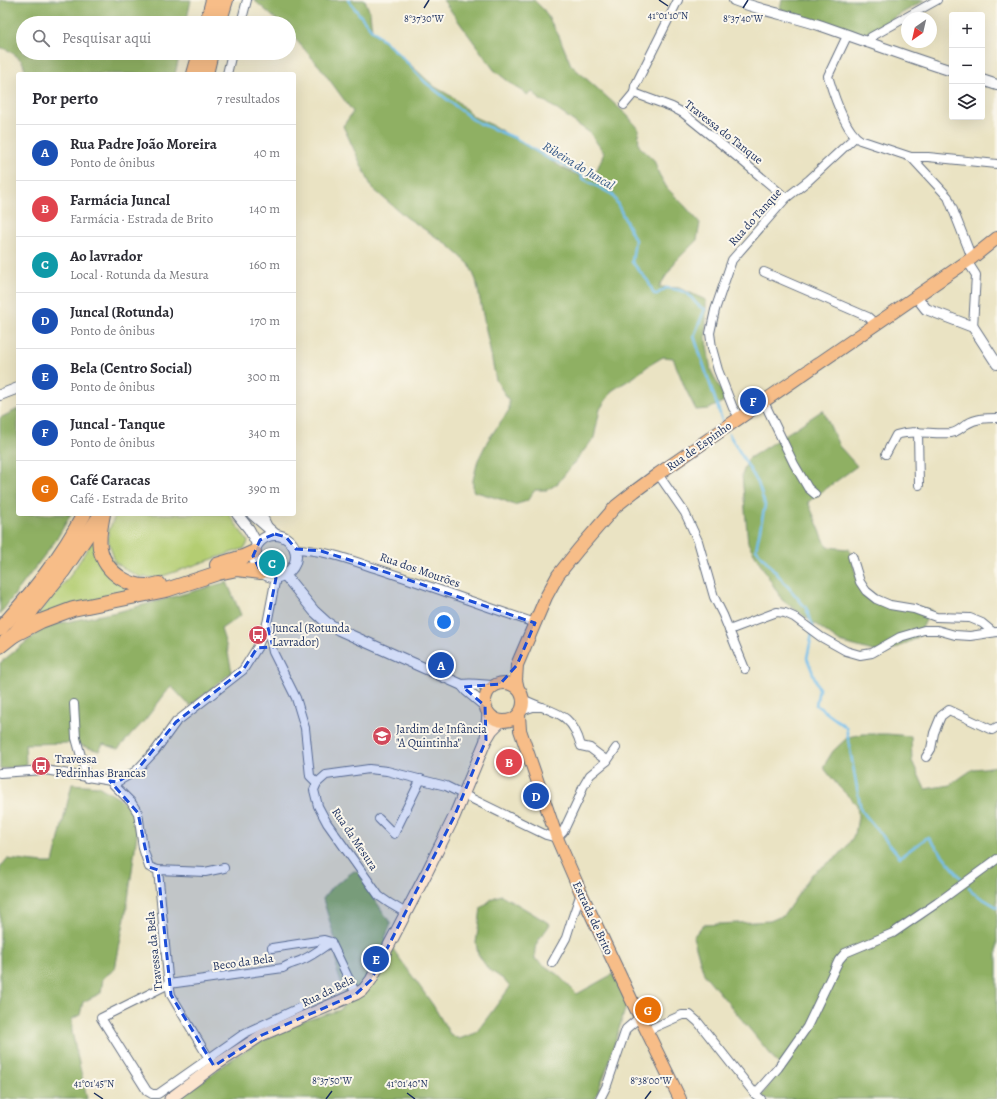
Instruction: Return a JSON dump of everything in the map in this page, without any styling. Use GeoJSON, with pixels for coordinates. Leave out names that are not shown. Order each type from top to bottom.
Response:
{"type":"FeatureCollection","features":[{"type":"Feature","properties":{"kind":"highway"},"geometry":{"type":"LineString","coordinates":[[209,16],[214,0]]}},
{"type":"Feature","properties":{"kind":"highway"},"geometry":{"type":"LineString","coordinates":[[221,16],[226,0]]}},
{"type":"Feature","properties":{"kind":"highway"},"geometry":{"type":"LineString","coordinates":[[195,72],[198,60]]}},
{"type":"Feature","properties":{"kind":"highway"},"geometry":{"type":"LineString","coordinates":[[206,72],[209,60]]}},
{"type":"Feature","properties":{"kind":"highway"},"geometry":{"type":"LineString","coordinates":[[0,629],[26,600],[53,566],[75,532],[83,516]]}},
{"type":"Feature","properties":{"kind":"highway"},"geometry":{"type":"LineString","coordinates":[[14,635],[63,571],[101,516]]}},
{"type":"Feature","properties":{"kind":"highway"},"geometry":{"type":"LineString","coordinates":[[102,516],[99,539],[102,555],[106,564],[120,578],[138,585],[156,585],[243,557],[255,548]]}},
{"type":"Feature","properties":{"kind":"highway"},"geometry":{"type":"LineString","coordinates":[[0,646],[14,635],[41,621],[73,609],[166,590],[218,573],[237,570],[262,572]]}},
{"type":"Feature","properties":{"kind":"main road","name":"Rua de Espinho"},"geometry":{"type":"LineString","coordinates":[[520,703],[516,680],[517,665],[546,597],[558,575],[616,506],[658,474],[970,259],[997,238]]}},
{"type":"Feature","properties":{"kind":"main road","name":"Rua de Espinho"},"geometry":{"type":"LineString","coordinates":[[497,685],[517,665]]}},
{"type":"Feature","properties":{"kind":"main road"},"geometry":{"type":"LineString","coordinates":[[504,721],[514,719],[520,703],[513,685],[507,683],[497,685],[487,694],[486,709],[491,716],[504,721],[515,725],[520,730]]}},
{"type":"Feature","properties":{"kind":"main road","name":"Estrada de Brito"},"geometry":{"type":"LineString","coordinates":[[520,703],[520,730],[557,838],[646,1031],[680,1099]]}},
{"type":"Feature","properties":{"kind":"main road","name":"Rua da Bela"},"geometry":{"type":"LineString","coordinates":[[486,709],[486,740]]}},
{"type":"Feature","properties":{"kind":"main road","name":"Rua da Bela"},"geometry":{"type":"LineString","coordinates":[[170,1099],[211,1062],[262,1035],[356,994],[364,989],[371,980],[454,817],[486,740],[492,730],[504,721]]}},
{"type":"Feature","properties":{"kind":"street"},"geometry":{"type":"LineString","coordinates":[[243,16],[247,0]]}},
{"type":"Feature","properties":{"kind":"street"},"geometry":{"type":"LineString","coordinates":[[624,105],[634,93],[635,86],[678,0]]}},
{"type":"Feature","properties":{"kind":"street"},"geometry":{"type":"LineString","coordinates":[[734,0],[753,8],[782,14],[822,26],[867,43],[949,70]]}},
{"type":"Feature","properties":{"kind":"street"},"geometry":{"type":"LineString","coordinates":[[867,43],[871,37],[937,0]]}},
{"type":"Feature","properties":{"kind":"street"},"geometry":{"type":"LineString","coordinates":[[847,36],[828,76],[837,103],[854,137],[911,158],[928,157],[997,164]]}},
{"type":"Feature","properties":{"kind":"street"},"geometry":{"type":"LineString","coordinates":[[227,72],[230,60]]}},
{"type":"Feature","properties":{"kind":"street"},"geometry":{"type":"LineString","coordinates":[[985,81],[997,85]]}},
{"type":"Feature","properties":{"kind":"street","name":"Travessa do Tanque"},"geometry":{"type":"LineString","coordinates":[[634,93],[672,107],[683,113],[786,198]]}},
{"type":"Feature","properties":{"kind":"street","name":"Rua do Tanque"},"geometry":{"type":"LineString","coordinates":[[740,418],[733,408],[720,377],[712,348],[710,333],[715,310],[732,260],[786,198],[808,180],[854,137]]}},
{"type":"Feature","properties":{"kind":"street"},"geometry":{"type":"LineString","coordinates":[[911,158],[948,197],[976,275],[973,327]]}},
{"type":"Feature","properties":{"kind":"street"},"geometry":{"type":"LineString","coordinates":[[764,272],[868,317],[876,324]]}},
{"type":"Feature","properties":{"kind":"street"},"geometry":{"type":"LineString","coordinates":[[916,296],[926,309],[973,327],[997,364]]}},
{"type":"Feature","properties":{"kind":"street"},"geometry":{"type":"LineString","coordinates":[[0,396],[16,389]]}},
{"type":"Feature","properties":{"kind":"street"},"geometry":{"type":"LineString","coordinates":[[0,403],[16,396]]}},
{"type":"Feature","properties":{"kind":"street"},"geometry":{"type":"LineString","coordinates":[[764,402],[794,464],[808,488],[815,494]]}},
{"type":"Feature","properties":{"kind":"street"},"geometry":{"type":"LineString","coordinates":[[886,454],[896,435],[905,432],[952,433],[960,430],[968,423],[982,418],[997,418]]}},
{"type":"Feature","properties":{"kind":"street"},"geometry":{"type":"LineString","coordinates":[[918,432],[919,485]]}},
{"type":"Feature","properties":{"kind":"street"},"geometry":{"type":"LineString","coordinates":[[658,474],[685,513],[698,541],[714,597],[745,669]]}},
{"type":"Feature","properties":{"kind":"street"},"geometry":{"type":"LineString","coordinates":[[239,516],[249,529],[255,548],[256,565],[262,572],[266,575],[280,576],[291,570],[295,564],[296,557],[296,549],[292,542],[286,537],[272,532],[254,516]]}},
{"type":"Feature","properties":{"kind":"street"},"geometry":{"type":"LineString","coordinates":[[263,516],[272,532]]}},
{"type":"Feature","properties":{"kind":"street"},"geometry":{"type":"LineString","coordinates":[[255,548],[264,537],[272,532]]}},
{"type":"Feature","properties":{"kind":"street","name":"Rua dos Mourões"},"geometry":{"type":"LineString","coordinates":[[296,549],[321,551],[426,585],[535,623]]}},
{"type":"Feature","properties":{"kind":"street"},"geometry":{"type":"LineString","coordinates":[[852,556],[860,582],[866,591],[876,599],[890,605],[914,609],[936,617],[970,618],[982,623],[995,632]]}},
{"type":"Feature","properties":{"kind":"street"},"geometry":{"type":"LineString","coordinates":[[0,773],[45,770],[118,782],[136,771],[155,751],[176,722],[243,670],[257,648],[267,624],[280,576]]}},
{"type":"Feature","properties":{"kind":"street"},"geometry":{"type":"LineString","coordinates":[[280,576],[326,622],[339,630],[462,685],[486,709]]}},
{"type":"Feature","properties":{"kind":"street"},"geometry":{"type":"LineString","coordinates":[[729,630],[777,612],[785,613],[794,617],[820,637],[846,652],[860,655],[872,653],[900,638],[924,630],[938,630],[955,635],[970,636],[995,632]]}},
{"type":"Feature","properties":{"kind":"street","name":"Rua da Mesura"},"geometry":{"type":"LineString","coordinates":[[267,624],[274,652],[296,698],[305,728],[310,776],[317,783],[314,790],[318,806],[328,823],[379,896],[406,913]]}},
{"type":"Feature","properties":{"kind":"street"},"geometry":{"type":"LineString","coordinates":[[257,648],[265,648],[274,652]]}},
{"type":"Feature","properties":{"kind":"street"},"geometry":{"type":"LineString","coordinates":[[462,685],[470,683],[483,686],[497,685]]}},
{"type":"Feature","properties":{"kind":"street"},"geometry":{"type":"LineString","coordinates":[[520,703],[533,707],[541,707],[563,715],[572,724],[581,746],[590,748],[607,761]]}},
{"type":"Feature","properties":{"kind":"street"},"geometry":{"type":"LineString","coordinates":[[74,704],[76,738],[87,778]]}},
{"type":"Feature","properties":{"kind":"street"},"geometry":{"type":"LineString","coordinates":[[926,757],[931,749],[934,733],[941,716],[949,710],[992,730],[997,727]]}},
{"type":"Feature","properties":{"kind":"street"},"geometry":{"type":"LineString","coordinates":[[317,783],[326,775],[369,769],[387,771],[446,786],[546,835],[557,838],[563,832],[583,786],[590,775],[607,761],[616,748]]}},
{"type":"Feature","properties":{"kind":"street"},"geometry":{"type":"LineString","coordinates":[[379,819],[394,834],[421,779]]}},
{"type":"Feature","properties":{"kind":"street"},"geometry":{"type":"LineString","coordinates":[[110,781],[131,802],[138,813],[143,848],[148,867],[158,870],[206,872],[224,868]]}},
{"type":"Feature","properties":{"kind":"street"},"geometry":{"type":"LineString","coordinates":[[646,1031],[682,1015],[690,1015],[698,1022],[758,1097],[807,1027],[838,960],[845,953],[893,933],[997,859]]}},
{"type":"Feature","properties":{"kind":"street","name":"Travessa da Bela"},"geometry":{"type":"LineString","coordinates":[[158,870],[171,995],[211,1062]]}},
{"type":"Feature","properties":{"kind":"street"},"geometry":{"type":"LineString","coordinates":[[552,963],[566,938],[582,893]]}},
{"type":"Feature","properties":{"kind":"street"},"geometry":{"type":"LineString","coordinates":[[272,948],[324,940],[331,942],[356,994]]}},
{"type":"Feature","properties":{"kind":"street","name":"Beco da Bela"},"geometry":{"type":"LineString","coordinates":[[152,1094],[147,1091],[101,1018],[169,984],[283,968],[288,964],[307,958],[331,942]]}},
{"type":"Feature","properties":{"kind":"street","name":"Rua da Bela"},"geometry":{"type":"LineString","coordinates":[[152,1094],[158,1094],[211,1062],[245,1033],[299,1008]]}},
{"type":"Feature","properties":{"kind":"street"},"geometry":{"type":"LineString","coordinates":[[600,1099],[607,1085],[626,1029],[640,1017]]}},
{"type":"Feature","properties":{"kind":"highlighted area"},"geometry":{"type":"Polygon","coordinates":[[[275,534],[286,537],[296,549],[321,551],[535,623],[517,665],[500,684],[463,687],[485,706],[486,740],[454,817],[371,980],[356,994],[262,1035],[214,1066],[171,995],[158,870],[149,867],[138,813],[110,781],[117,782],[136,771],[176,722],[243,670],[257,648],[273,647],[267,624],[276,578],[261,572],[253,556],[260,540],[275,534]]]}},
{"type":"Feature","properties":{"kind":"green space"},"geometry":{"type":"Polygon","coordinates":[[[0,0],[191,0],[188,16],[16,16],[16,56],[12,52],[0,47],[0,0]]]}},
{"type":"Feature","properties":{"kind":"green space"},"geometry":{"type":"Polygon","coordinates":[[[254,0],[365,0],[370,13],[372,30],[435,87],[453,97],[474,117],[492,125],[563,168],[584,178],[596,172],[604,153],[590,133],[546,102],[540,100],[533,92],[528,95],[494,70],[443,0],[534,0],[544,10],[559,36],[571,65],[627,115],[638,128],[639,146],[654,160],[659,174],[667,188],[700,223],[697,240],[675,262],[659,287],[679,288],[706,300],[706,339],[711,371],[726,400],[709,409],[696,410],[673,358],[663,357],[613,390],[600,409],[594,438],[557,484],[547,490],[535,490],[527,501],[514,505],[473,491],[473,480],[478,460],[488,440],[509,410],[509,401],[496,380],[476,280],[469,264],[448,245],[406,217],[372,188],[343,126],[353,112],[320,67],[296,40],[296,16],[272,16],[254,0]]]}},
{"type":"Feature","properties":{"kind":"green space"},"geometry":{"type":"Polygon","coordinates":[[[782,0],[925,0],[904,12],[901,12],[901,14],[864,35],[855,34],[780,9],[782,0]]]}},
{"type":"Feature","properties":{"kind":"green space"},"geometry":{"type":"Polygon","coordinates":[[[21,60],[178,60],[175,72],[26,72],[21,60]]]}},
{"type":"Feature","properties":{"kind":"green space"},"geometry":{"type":"Polygon","coordinates":[[[16,410],[16,516],[70,516],[56,540],[0,614],[0,418],[16,410]]]}},
{"type":"Feature","properties":{"kind":"green space"},"geometry":{"type":"Polygon","coordinates":[[[823,410],[839,446],[857,466],[808,502],[827,547],[849,549],[858,582],[868,594],[897,604],[931,610],[917,638],[884,654],[840,642],[782,600],[748,543],[742,475],[748,459],[823,410]]]}},
{"type":"Feature","properties":{"kind":"green space"},"geometry":{"type":"Polygon","coordinates":[[[115,516],[230,516],[248,542],[245,548],[157,578],[140,577],[115,562],[108,539],[109,530],[115,516]]]}},
{"type":"Feature","properties":{"kind":"green space"},"geometry":{"type":"Polygon","coordinates":[[[95,537],[134,590],[43,617],[39,613],[70,576],[95,537]]]}},
{"type":"Feature","properties":{"kind":"green space"},"geometry":{"type":"Polygon","coordinates":[[[227,582],[241,615],[221,629],[232,672],[190,706],[171,686],[145,720],[118,749],[103,744],[99,751],[73,743],[25,744],[26,765],[0,769],[0,663],[46,626],[121,611],[227,582]]]}},
{"type":"Feature","properties":{"kind":"green space"},"geometry":{"type":"Polygon","coordinates":[[[863,734],[911,736],[912,761],[925,789],[950,785],[973,769],[997,766],[997,1099],[766,1099],[762,1096],[781,1067],[704,974],[693,937],[703,925],[770,921],[784,915],[812,874],[838,856],[855,834],[858,817],[857,805],[839,787],[823,767],[833,751],[848,737],[863,734]]]}},
{"type":"Feature","properties":{"kind":"green space"},"geometry":{"type":"Polygon","coordinates":[[[72,784],[98,786],[120,799],[137,816],[138,834],[127,907],[115,969],[103,978],[101,993],[83,1002],[80,1015],[72,1019],[72,1032],[87,1099],[0,1099],[0,868],[7,859],[53,863],[72,784]]]}},
{"type":"Feature","properties":{"kind":"green space"},"geometry":{"type":"Polygon","coordinates":[[[354,871],[359,872],[367,888],[391,924],[385,938],[433,1005],[450,1034],[459,1039],[476,1033],[510,987],[503,979],[488,969],[478,954],[476,943],[481,908],[493,898],[501,895],[550,924],[536,944],[535,959],[558,975],[577,994],[613,974],[627,1003],[607,1068],[595,1099],[178,1099],[236,1056],[291,1025],[340,1010],[347,1000],[337,971],[336,942],[323,899],[332,887],[354,871]]]}},
{"type":"Feature","properties":{"kind":"waterway","name":"Ribeira do Juncal"},"geometry":{"type":"LineString","coordinates":[[348,0],[371,29],[399,54],[425,82],[472,119],[515,138],[549,159],[556,161],[582,175],[582,178],[613,195],[635,240],[632,262],[648,281],[654,294],[657,294],[666,288],[681,291],[688,294],[697,305],[705,309],[694,336],[723,423]]}},
{"type":"Feature","properties":{"kind":"waterway","name":"Ribeira do Juncal"},"geometry":{"type":"LineString","coordinates":[[729,434],[758,483],[765,505],[756,549],[806,608],[813,626]]}},
{"type":"Feature","properties":{"kind":"waterway","name":"Ribeira do Juncal"},"geometry":{"type":"LineString","coordinates":[[812,634],[807,658],[819,689],[816,705],[846,727],[861,810],[900,857],[928,837],[961,878]]}},
{"type":"Feature","properties":{"kind":"waterway","name":"Ribeira do Juncal"},"geometry":{"type":"LineString","coordinates":[[969,887],[973,893],[997,907]]}},
{"type":"Feature","properties":{"kind":"place","name":"Juncal - Tanque"},"geometry":{"type":"Point","coordinates":[753,401]}},
{"type":"Feature","properties":{"kind":"place","name":"Ao lavrador"},"geometry":{"type":"Point","coordinates":[272,563]}},
{"type":"Feature","properties":{"kind":"place","name":"Juncal (Rotunda Lavrador)"},"geometry":{"type":"Point","coordinates":[258,635]}},
{"type":"Feature","properties":{"kind":"place","name":"Rua Padre João Moreira"},"geometry":{"type":"Point","coordinates":[441,665]}},
{"type":"Feature","properties":{"kind":"place","name":"Jardim de Infância \"A Quintinha\""},"geometry":{"type":"Point","coordinates":[382,736]}},
{"type":"Feature","properties":{"kind":"place","name":"Farmácia Juncal"},"geometry":{"type":"Point","coordinates":[509,762]}},
{"type":"Feature","properties":{"kind":"place","name":"Travessa Pedrinhas Brancas"},"geometry":{"type":"Point","coordinates":[41,766]}},
{"type":"Feature","properties":{"kind":"place","name":"Juncal (Rotunda)"},"geometry":{"type":"Point","coordinates":[536,796]}},
{"type":"Feature","properties":{"kind":"place","name":"Bela (Centro Social)"},"geometry":{"type":"Point","coordinates":[376,959]}},
{"type":"Feature","properties":{"kind":"place","name":"Café Caracas"},"geometry":{"type":"Point","coordinates":[648,1010]}}]}
